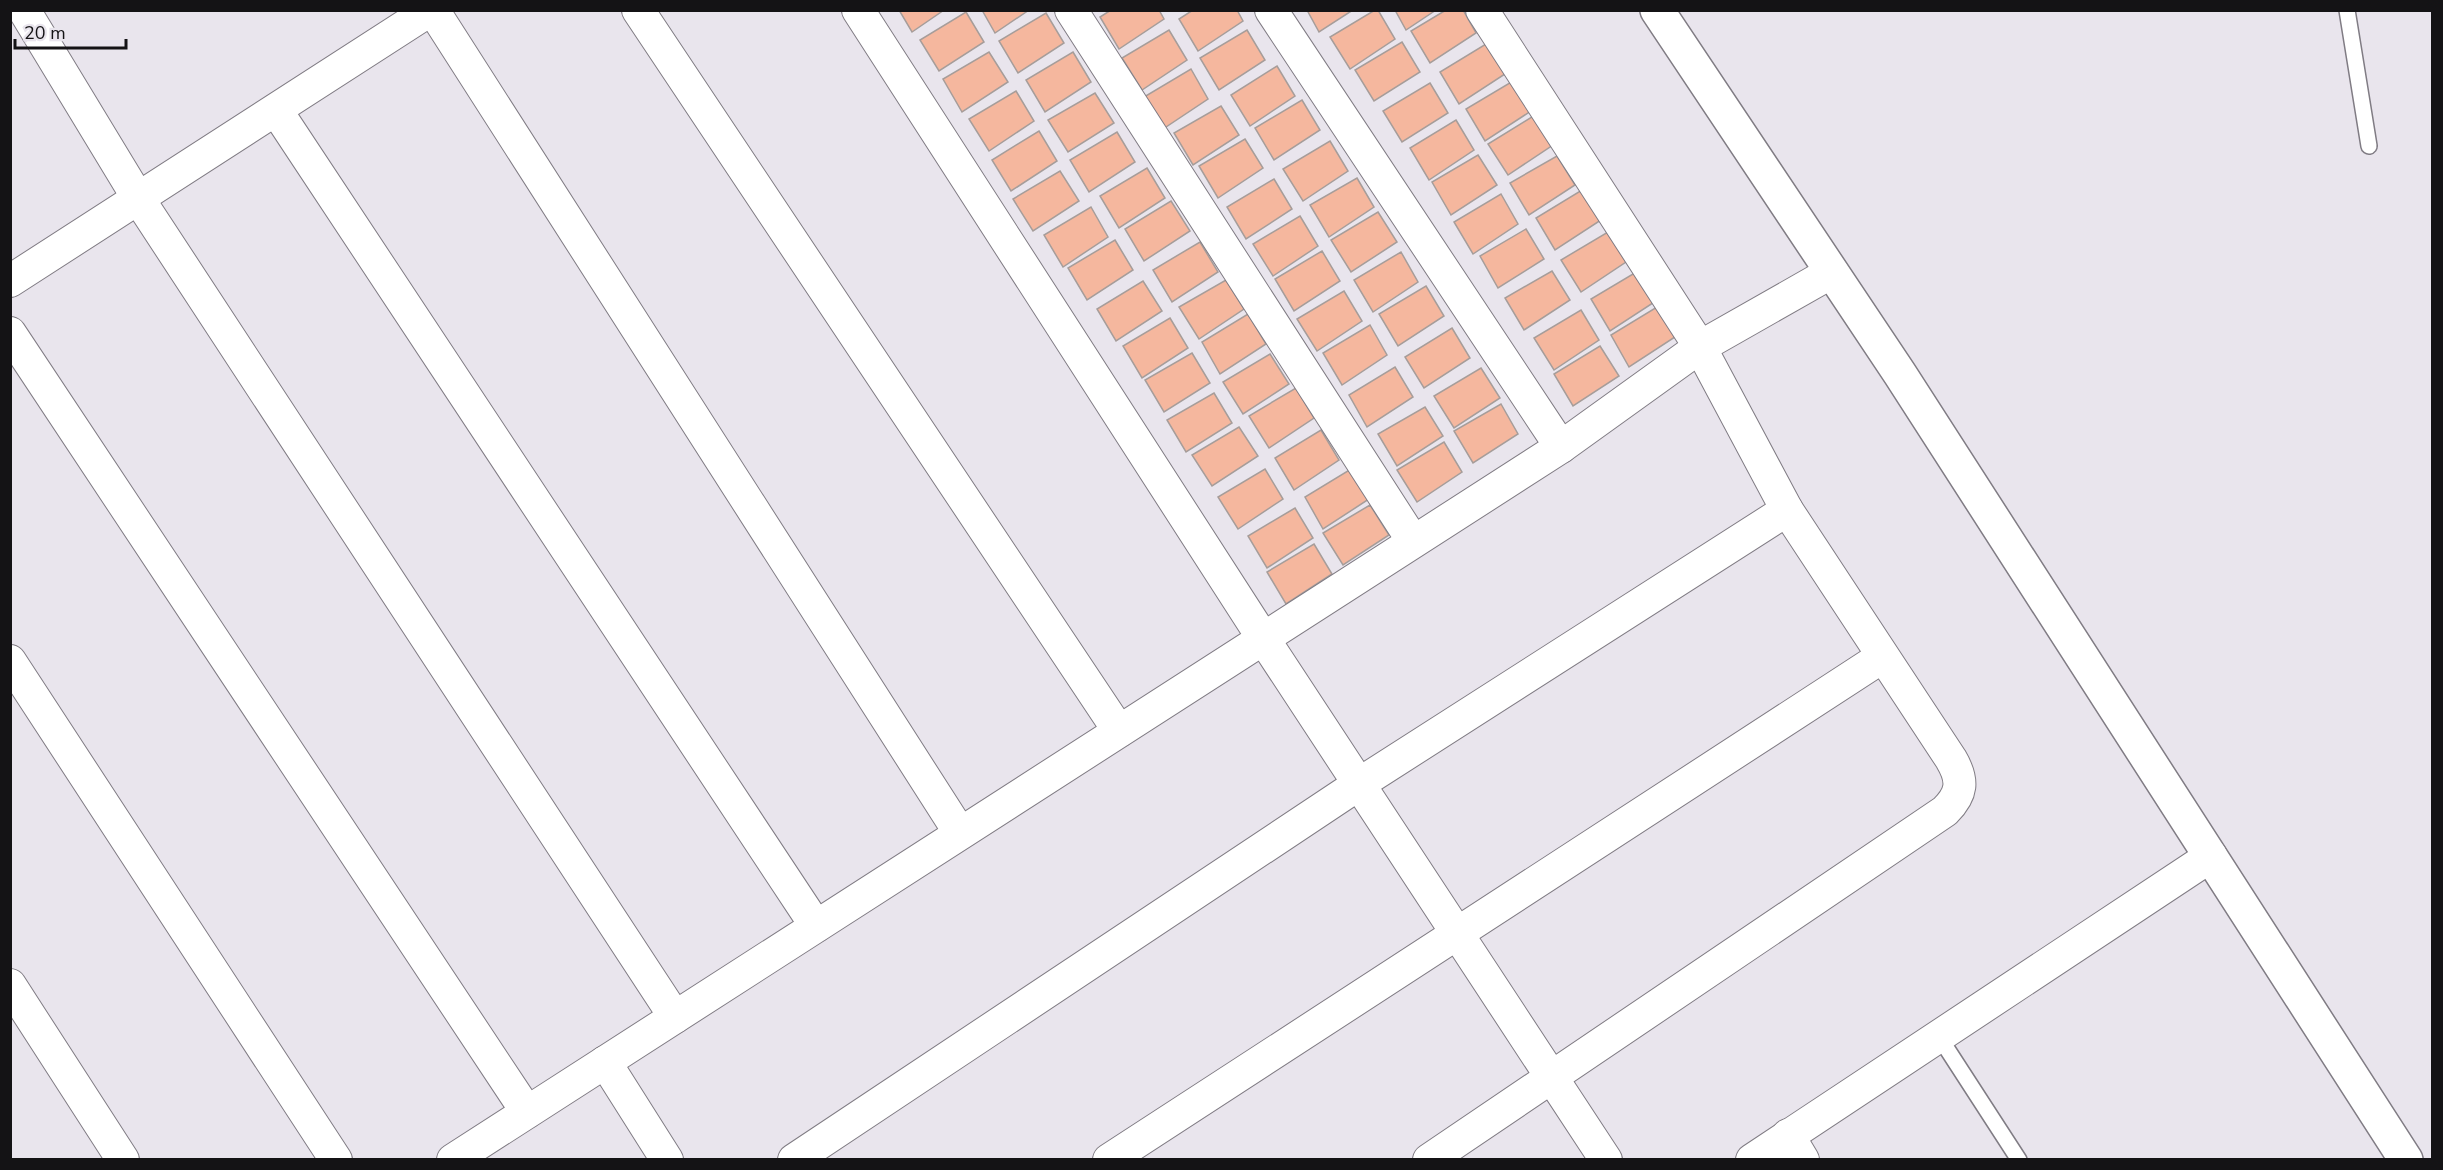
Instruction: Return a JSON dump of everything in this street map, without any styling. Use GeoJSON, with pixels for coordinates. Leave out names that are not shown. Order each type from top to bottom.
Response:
{"type":"FeatureCollection","features":[{"type":"Feature","properties":{"kind":"street"},"geometry":{"type":"LineString","coordinates":[[24,10],[138,198],[675,1017]]}},
{"type":"Feature","properties":{"kind":"street"},"geometry":{"type":"LineString","coordinates":[[10,281],[432,10],[960,833]]}},
{"type":"Feature","properties":{"kind":"street"},"geometry":{"type":"LineString","coordinates":[[638,10],[1119,731]]}},
{"type":"Feature","properties":{"kind":"street"},"geometry":{"type":"LineString","coordinates":[[858,10],[1263,638],[1606,1160]]}},
{"type":"Feature","properties":{"kind":"street"},"geometry":{"type":"LineString","coordinates":[[1071,10],[1413,542]]}},
{"type":"Feature","properties":{"kind":"street"},"geometry":{"type":"LineString","coordinates":[[1271,10],[1561,447]]}},
{"type":"Feature","properties":{"kind":"street"},"geometry":{"type":"LineString","coordinates":[[1429,1160],[1935,818],[1956,799],[1960,786],[1959,773],[1787,510],[1700,347],[1482,10]]}},
{"type":"Feature","properties":{"kind":"street"},"geometry":{"type":"LineString","coordinates":[[1657,10],[1832,272],[2406,1160]]}},
{"type":"Feature","properties":{"kind":"street"},"geometry":{"type":"LineString","coordinates":[[276,110],[816,926]]}},
{"type":"Feature","properties":{"kind":"street"},"geometry":{"type":"LineString","coordinates":[[453,1160],[1561,447],[1700,347],[1832,272]]}},
{"type":"Feature","properties":{"kind":"street"},"geometry":{"type":"LineString","coordinates":[[10,333],[527,1112]]}},
{"type":"Feature","properties":{"kind":"street"},"geometry":{"type":"LineString","coordinates":[[794,1160],[1359,784],[1787,510]]}},
{"type":"Feature","properties":{"kind":"street"},"geometry":{"type":"LineString","coordinates":[[1108,1160],[1456,931],[1882,657]]}},
{"type":"Feature","properties":{"kind":"street"},"geometry":{"type":"LineString","coordinates":[[10,661],[336,1160]]}},
{"type":"Feature","properties":{"kind":"street"},"geometry":{"type":"LineString","coordinates":[[1752,1160],[1795,1147],[1938,1035],[2211,856]]}},
{"type":"Feature","properties":{"kind":"street"},"geometry":{"type":"LineString","coordinates":[[10,985],[123,1160]]}},
{"type":"Feature","properties":{"kind":"street"},"geometry":{"type":"LineString","coordinates":[[605,1062],[667,1160]]}},
{"type":"Feature","properties":{"kind":"lane"},"geometry":{"type":"LineString","coordinates":[[2347,10],[2369,146]]}},
{"type":"Feature","properties":{"kind":"lane"},"geometry":{"type":"LineString","coordinates":[[1938,1035],[2019,1160]]}},
{"type":"Feature","properties":{"kind":"building"},"geometry":{"type":"Polygon","coordinates":[[[899,10],[944,10],[912,32],[899,10]]]}},
{"type":"Feature","properties":{"kind":"building"},"geometry":{"type":"Polygon","coordinates":[[[982,10],[1029,10],[995,33],[982,10]]]}},
{"type":"Feature","properties":{"kind":"building"},"geometry":{"type":"Polygon","coordinates":[[[1111,10],[1159,10],[1164,19],[1119,49],[1100,17],[1111,10]]]}},
{"type":"Feature","properties":{"kind":"building"},"geometry":{"type":"Polygon","coordinates":[[[1193,10],[1237,10],[1243,21],[1198,51],[1179,19],[1193,10]]]}},
{"type":"Feature","properties":{"kind":"building"},"geometry":{"type":"Polygon","coordinates":[[[1307,10],[1353,10],[1319,32],[1307,10]]]}},
{"type":"Feature","properties":{"kind":"building"},"geometry":{"type":"Polygon","coordinates":[[[1378,10],[1395,39],[1350,69],[1330,37],[1378,10]]]}},
{"type":"Feature","properties":{"kind":"building"},"geometry":{"type":"Polygon","coordinates":[[[1395,10],[1436,10],[1406,30],[1395,10]]]}},
{"type":"Feature","properties":{"kind":"building"},"geometry":{"type":"Polygon","coordinates":[[[1446,10],[1463,10],[1476,33],[1430,63],[1411,31],[1446,10]]]}},
{"type":"Feature","properties":{"kind":"building"},"geometry":{"type":"Polygon","coordinates":[[[966,12],[984,42],[939,71],[920,40],[966,12]]]}},
{"type":"Feature","properties":{"kind":"building"},"geometry":{"type":"Polygon","coordinates":[[[1046,13],[1064,43],[1018,73],[999,41],[1046,13]]]}},
{"type":"Feature","properties":{"kind":"building"},"geometry":{"type":"Polygon","coordinates":[[[1169,30],[1187,60],[1142,90],[1122,58],[1169,30]]]}},
{"type":"Feature","properties":{"kind":"building"},"geometry":{"type":"Polygon","coordinates":[[[1247,30],[1265,60],[1219,90],[1200,58],[1247,30]]]}},
{"type":"Feature","properties":{"kind":"building"},"geometry":{"type":"Polygon","coordinates":[[[1402,42],[1420,72],[1374,101],[1355,70],[1402,42]]]}},
{"type":"Feature","properties":{"kind":"building"},"geometry":{"type":"Polygon","coordinates":[[[1486,44],[1505,74],[1459,104],[1440,72],[1486,44]]]}},
{"type":"Feature","properties":{"kind":"building"},"geometry":{"type":"Polygon","coordinates":[[[989,52],[1008,82],[962,112],[943,79],[989,52]]]}},
{"type":"Feature","properties":{"kind":"building"},"geometry":{"type":"Polygon","coordinates":[[[1073,52],[1091,82],[1045,112],[1026,80],[1073,52]]]}},
{"type":"Feature","properties":{"kind":"building"},"geometry":{"type":"Polygon","coordinates":[[[1277,66],[1295,96],[1250,126],[1231,95],[1277,66]]]}},
{"type":"Feature","properties":{"kind":"building"},"geometry":{"type":"Polygon","coordinates":[[[1191,69],[1208,99],[1163,129],[1144,97],[1191,69]]]}},
{"type":"Feature","properties":{"kind":"building"},"geometry":{"type":"Polygon","coordinates":[[[1513,81],[1531,111],[1485,141],[1466,109],[1513,81]]]}},
{"type":"Feature","properties":{"kind":"building"},"geometry":{"type":"Polygon","coordinates":[[[1430,83],[1448,113],[1402,142],[1383,111],[1430,83]]]}},
{"type":"Feature","properties":{"kind":"building"},"geometry":{"type":"Polygon","coordinates":[[[1016,91],[1034,121],[989,151],[969,119],[1016,91]]]}},
{"type":"Feature","properties":{"kind":"building"},"geometry":{"type":"Polygon","coordinates":[[[1095,93],[1114,123],[1068,152],[1048,120],[1095,93]]]}},
{"type":"Feature","properties":{"kind":"building"},"geometry":{"type":"Polygon","coordinates":[[[1302,100],[1320,130],[1274,160],[1255,128],[1302,100]]]}},
{"type":"Feature","properties":{"kind":"building"},"geometry":{"type":"Polygon","coordinates":[[[1221,106],[1239,135],[1193,165],[1174,133],[1221,106]]]}},
{"type":"Feature","properties":{"kind":"building"},"geometry":{"type":"Polygon","coordinates":[[[1535,115],[1553,145],[1508,175],[1488,144],[1535,115]]]}},
{"type":"Feature","properties":{"kind":"building"},"geometry":{"type":"Polygon","coordinates":[[[1456,120],[1474,150],[1429,180],[1410,148],[1456,120]]]}},
{"type":"Feature","properties":{"kind":"building"},"geometry":{"type":"Polygon","coordinates":[[[1039,131],[1057,161],[1011,191],[992,160],[1039,131]]]}},
{"type":"Feature","properties":{"kind":"building"},"geometry":{"type":"Polygon","coordinates":[[[1117,132],[1135,162],[1089,192],[1070,160],[1117,132]]]}},
{"type":"Feature","properties":{"kind":"building"},"geometry":{"type":"Polygon","coordinates":[[[1245,139],[1263,168],[1218,198],[1199,166],[1245,139]]]}},
{"type":"Feature","properties":{"kind":"building"},"geometry":{"type":"Polygon","coordinates":[[[1330,141],[1348,171],[1303,201],[1283,169],[1330,141]]]}},
{"type":"Feature","properties":{"kind":"building"},"geometry":{"type":"Polygon","coordinates":[[[1478,155],[1497,185],[1451,215],[1432,182],[1478,155]]]}},
{"type":"Feature","properties":{"kind":"building"},"geometry":{"type":"Polygon","coordinates":[[[1557,156],[1575,185],[1529,215],[1510,183],[1557,156]]]}},
{"type":"Feature","properties":{"kind":"building"},"geometry":{"type":"Polygon","coordinates":[[[1147,168],[1165,198],[1119,228],[1100,196],[1147,168]]]}},
{"type":"Feature","properties":{"kind":"building"},"geometry":{"type":"Polygon","coordinates":[[[1060,171],[1079,201],[1033,231],[1013,199],[1060,171]]]}},
{"type":"Feature","properties":{"kind":"building"},"geometry":{"type":"Polygon","coordinates":[[[1357,178],[1374,207],[1329,237],[1310,205],[1357,178]]]}},
{"type":"Feature","properties":{"kind":"building"},"geometry":{"type":"Polygon","coordinates":[[[1274,179],[1292,209],[1246,239],[1227,207],[1274,179]]]}},
{"type":"Feature","properties":{"kind":"building"},"geometry":{"type":"Polygon","coordinates":[[[1582,190],[1601,220],[1555,250],[1536,218],[1582,190]]]}},
{"type":"Feature","properties":{"kind":"building"},"geometry":{"type":"Polygon","coordinates":[[[1501,194],[1518,224],[1473,254],[1454,222],[1501,194]]]}},
{"type":"Feature","properties":{"kind":"building"},"geometry":{"type":"Polygon","coordinates":[[[1171,201],[1190,231],[1144,261],[1125,229],[1171,201]]]}},
{"type":"Feature","properties":{"kind":"building"},"geometry":{"type":"Polygon","coordinates":[[[1091,207],[1108,237],[1063,267],[1044,235],[1091,207]]]}},
{"type":"Feature","properties":{"kind":"building"},"geometry":{"type":"Polygon","coordinates":[[[1378,212],[1397,242],[1351,272],[1331,240],[1378,212]]]}},
{"type":"Feature","properties":{"kind":"building"},"geometry":{"type":"Polygon","coordinates":[[[1300,216],[1318,246],[1273,276],[1253,244],[1300,216]]]}},
{"type":"Feature","properties":{"kind":"building"},"geometry":{"type":"Polygon","coordinates":[[[1526,229],[1544,259],[1498,288],[1480,256],[1526,229]]]}},
{"type":"Feature","properties":{"kind":"building"},"geometry":{"type":"Polygon","coordinates":[[[1608,232],[1626,262],[1581,292],[1561,260],[1608,232]]]}},
{"type":"Feature","properties":{"kind":"building"},"geometry":{"type":"Polygon","coordinates":[[[1115,240],[1133,270],[1087,300],[1068,268],[1115,240]]]}},
{"type":"Feature","properties":{"kind":"building"},"geometry":{"type":"Polygon","coordinates":[[[1200,242],[1218,272],[1172,302],[1153,270],[1200,242]]]}},
{"type":"Feature","properties":{"kind":"building"},"geometry":{"type":"Polygon","coordinates":[[[1322,251],[1340,281],[1294,311],[1275,279],[1322,251]]]}},
{"type":"Feature","properties":{"kind":"building"},"geometry":{"type":"Polygon","coordinates":[[[1401,252],[1418,282],[1373,312],[1354,280],[1401,252]]]}},
{"type":"Feature","properties":{"kind":"building"},"geometry":{"type":"Polygon","coordinates":[[[1552,271],[1570,300],[1524,330],[1505,298],[1552,271]]]}},
{"type":"Feature","properties":{"kind":"building"},"geometry":{"type":"Polygon","coordinates":[[[1638,271],[1656,301],[1610,331],[1591,299],[1638,271]]]}},
{"type":"Feature","properties":{"kind":"building"},"geometry":{"type":"Polygon","coordinates":[[[1226,280],[1244,309],[1199,339],[1179,307],[1226,280]]]}},
{"type":"Feature","properties":{"kind":"building"},"geometry":{"type":"Polygon","coordinates":[[[1143,281],[1162,311],[1116,341],[1097,309],[1143,281]]]}},
{"type":"Feature","properties":{"kind":"building"},"geometry":{"type":"Polygon","coordinates":[[[1426,286],[1444,316],[1398,346],[1379,314],[1426,286]]]}},
{"type":"Feature","properties":{"kind":"building"},"geometry":{"type":"Polygon","coordinates":[[[1344,291],[1362,321],[1317,351],[1297,319],[1344,291]]]}},
{"type":"Feature","properties":{"kind":"building"},"geometry":{"type":"Polygon","coordinates":[[[1657,307],[1675,337],[1629,367],[1611,335],[1657,307]]]}},
{"type":"Feature","properties":{"kind":"building"},"geometry":{"type":"Polygon","coordinates":[[[1581,310],[1599,340],[1554,370],[1534,338],[1581,310]]]}},
{"type":"Feature","properties":{"kind":"building"},"geometry":{"type":"Polygon","coordinates":[[[1248,314],[1266,344],[1220,374],[1202,342],[1248,314]]]}},
{"type":"Feature","properties":{"kind":"building"},"geometry":{"type":"Polygon","coordinates":[[[1170,318],[1188,348],[1142,378],[1123,346],[1170,318]]]}},
{"type":"Feature","properties":{"kind":"building"},"geometry":{"type":"Polygon","coordinates":[[[1370,325],[1387,355],[1342,385],[1323,353],[1370,325]]]}},
{"type":"Feature","properties":{"kind":"building"},"geometry":{"type":"Polygon","coordinates":[[[1452,328],[1470,358],[1424,388],[1405,357],[1452,328]]]}},
{"type":"Feature","properties":{"kind":"building"},"geometry":{"type":"Polygon","coordinates":[[[1600,346],[1619,376],[1573,406],[1554,374],[1600,346]]]}},
{"type":"Feature","properties":{"kind":"building"},"geometry":{"type":"Polygon","coordinates":[[[1192,353],[1210,383],[1164,412],[1145,380],[1192,353]]]}},
{"type":"Feature","properties":{"kind":"building"},"geometry":{"type":"Polygon","coordinates":[[[1270,354],[1289,384],[1243,414],[1223,382],[1270,354]]]}},
{"type":"Feature","properties":{"kind":"building"},"geometry":{"type":"Polygon","coordinates":[[[1395,367],[1413,397],[1367,427],[1349,395],[1395,367]]]}},
{"type":"Feature","properties":{"kind":"building"},"geometry":{"type":"Polygon","coordinates":[[[1481,368],[1500,398],[1454,428],[1434,396],[1481,368]]]}},
{"type":"Feature","properties":{"kind":"building"},"geometry":{"type":"Polygon","coordinates":[[[1296,388],[1314,418],[1269,448],[1249,416],[1296,388]]]}},
{"type":"Feature","properties":{"kind":"building"},"geometry":{"type":"Polygon","coordinates":[[[1214,393],[1232,423],[1186,452],[1167,420],[1214,393]]]}},
{"type":"Feature","properties":{"kind":"building"},"geometry":{"type":"Polygon","coordinates":[[[1501,404],[1518,434],[1473,463],[1454,431],[1501,404]]]}},
{"type":"Feature","properties":{"kind":"building"},"geometry":{"type":"Polygon","coordinates":[[[1425,407],[1443,436],[1397,466],[1378,434],[1425,407]]]}},
{"type":"Feature","properties":{"kind":"building"},"geometry":{"type":"Polygon","coordinates":[[[1239,427],[1258,456],[1212,486],[1192,455],[1239,427]]]}},
{"type":"Feature","properties":{"kind":"building"},"geometry":{"type":"Polygon","coordinates":[[[1321,430],[1339,460],[1294,490],[1275,458],[1321,430]]]}},
{"type":"Feature","properties":{"kind":"building"},"geometry":{"type":"Polygon","coordinates":[[[1444,442],[1462,472],[1417,502],[1397,470],[1444,442]]]}},
{"type":"Feature","properties":{"kind":"building"},"geometry":{"type":"Polygon","coordinates":[[[1265,469],[1283,499],[1238,529],[1218,497],[1265,469]]]}},
{"type":"Feature","properties":{"kind":"building"},"geometry":{"type":"Polygon","coordinates":[[[1351,469],[1369,499],[1323,529],[1305,497],[1351,469]]]}},
{"type":"Feature","properties":{"kind":"building"},"geometry":{"type":"Polygon","coordinates":[[[1370,505],[1389,535],[1343,565],[1323,533],[1370,505]]]}},
{"type":"Feature","properties":{"kind":"building"},"geometry":{"type":"Polygon","coordinates":[[[1295,508],[1313,538],[1267,568],[1248,536],[1295,508]]]}},
{"type":"Feature","properties":{"kind":"building"},"geometry":{"type":"Polygon","coordinates":[[[1314,544],[1332,574],[1286,604],[1267,572],[1314,544]]]}}]}
